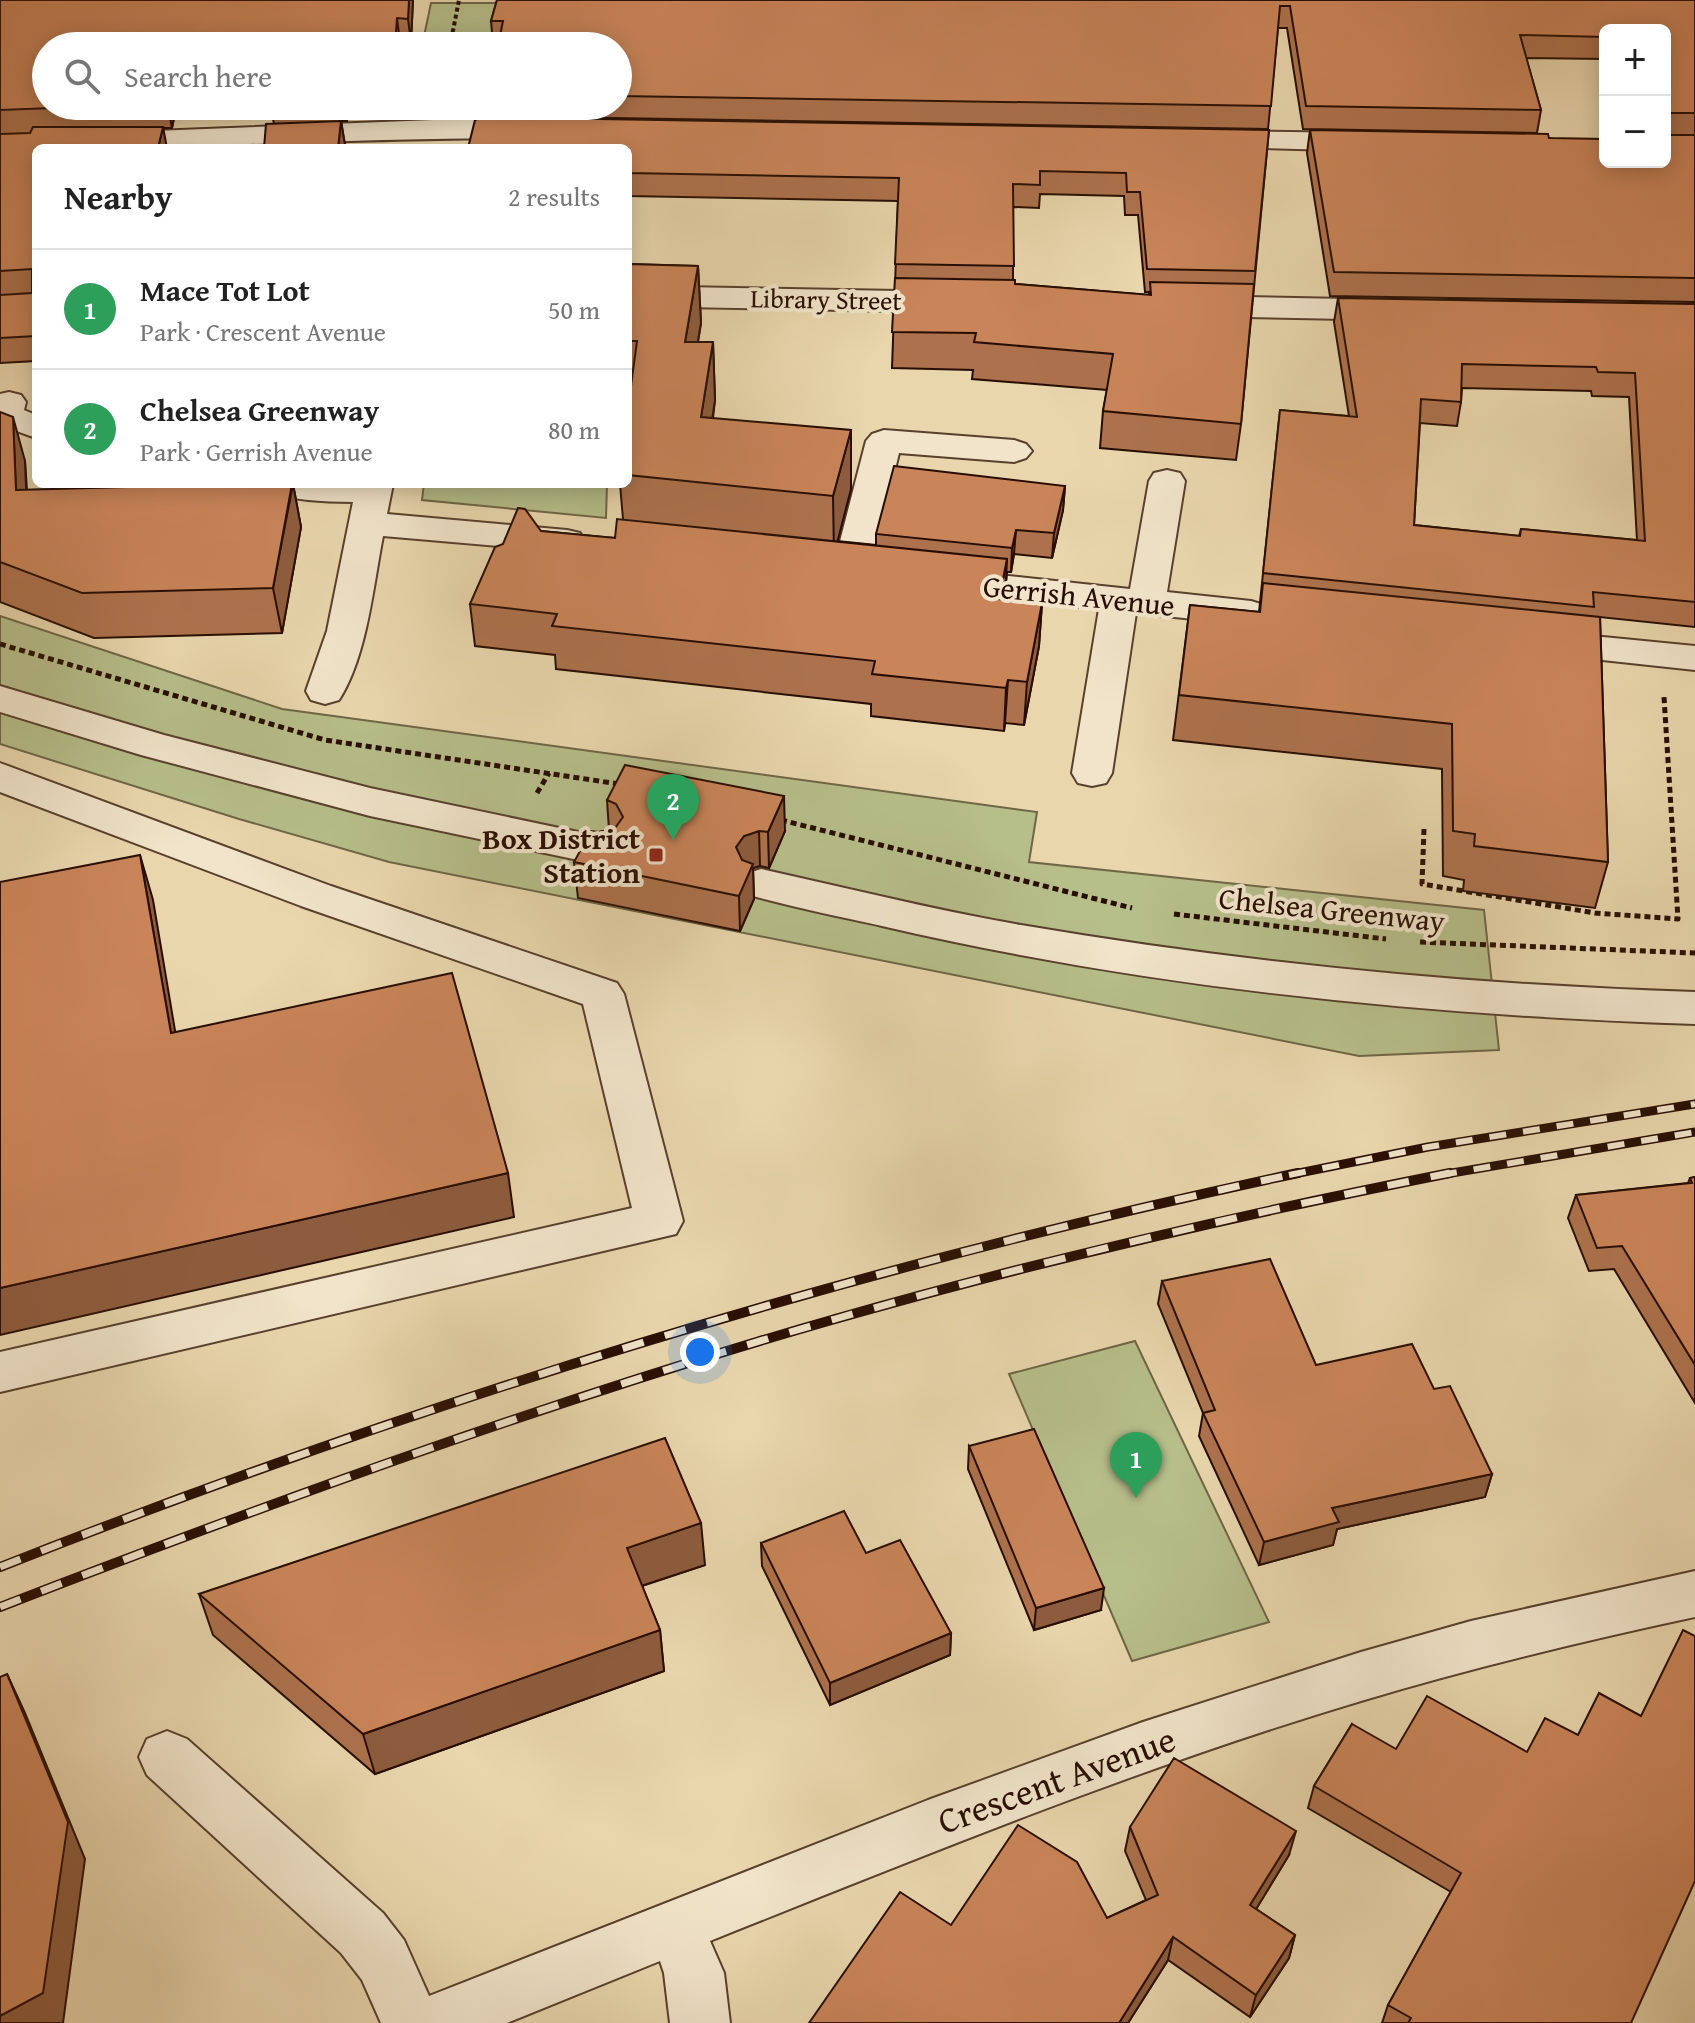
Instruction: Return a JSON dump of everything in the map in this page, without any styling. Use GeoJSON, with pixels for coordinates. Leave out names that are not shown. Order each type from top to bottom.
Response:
{"type":"FeatureCollection","features":[{"type":"Feature","properties":{"kind":"street"},"geometry":{"type":"LineString","coordinates":[[108,144],[431,138],[563,129]]}},
{"type":"Feature","properties":{"kind":"street"},"geometry":{"type":"LineString","coordinates":[[1179,139],[1400,143]]}},
{"type":"Feature","properties":{"kind":"street"},"geometry":{"type":"LineString","coordinates":[[0,146],[32,145]]}},
{"type":"Feature","properties":{"kind":"street","name":"Library Street"},"geometry":{"type":"LineString","coordinates":[[632,296],[978,302]]}},
{"type":"Feature","properties":{"kind":"street"},"geometry":{"type":"LineString","coordinates":[[1169,305],[1424,310]]}},
{"type":"Feature","properties":{"kind":"street"},"geometry":{"type":"LineString","coordinates":[[15,402],[6,411],[10,417],[32,426]]}},
{"type":"Feature","properties":{"kind":"street","name":"Gerrish Avenue"},"geometry":{"type":"LineString","coordinates":[[1014,451],[884,441],[867,573],[1286,617]]}},
{"type":"Feature","properties":{"kind":"street"},"geometry":{"type":"LineString","coordinates":[[1092,773],[1132,601],[1167,481]]}},
{"type":"Feature","properties":{"kind":"street"},"geometry":{"type":"LineString","coordinates":[[301,488],[372,500],[407,525],[602,545]]}},
{"type":"Feature","properties":{"kind":"street"},"geometry":{"type":"LineString","coordinates":[[325,691],[344,641],[372,500]]}},
{"type":"Feature","properties":{"kind":"street"},"geometry":{"type":"LineString","coordinates":[[1505,639],[1678,656]]}},
{"type":"Feature","properties":{"kind":"street"},"geometry":{"type":"LineString","coordinates":[[0,699],[155,746],[370,802],[602,851]]}},
{"type":"Feature","properties":{"kind":"street"},"geometry":{"type":"LineString","coordinates":[[0,777],[316,896],[602,994],[659,1221],[0,1372]]}},
{"type":"Feature","properties":{"kind":"street"},"geometry":{"type":"LineString","coordinates":[[117,862],[190,849]]}},
{"type":"Feature","properties":{"kind":"street"},"geometry":{"type":"LineString","coordinates":[[761,884],[1017,939],[1225,973],[1454,996],[1695,1008]]}},
{"type":"Feature","properties":{"kind":"street","name":"Crescent Avenue"},"geometry":{"type":"LineString","coordinates":[[435,2023],[1029,1787],[1293,1696],[1482,1642],[1695,1594]]}},
{"type":"Feature","properties":{"kind":"street"},"geometry":{"type":"LineString","coordinates":[[167,1757],[362,1933],[383,1960],[411,2023]]}},
{"type":"Feature","properties":{"kind":"street"},"geometry":{"type":"LineString","coordinates":[[675,1926],[694,1973],[700,2023]]}},
{"type":"Feature","properties":{"kind":"path"},"geometry":{"type":"LineString","coordinates":[[453,32],[459,0]]}},
{"type":"Feature","properties":{"kind":"path"},"geometry":{"type":"LineString","coordinates":[[0,644],[325,740],[631,787]]}},
{"type":"Feature","properties":{"kind":"path"},"geometry":{"type":"LineString","coordinates":[[1424,829],[1422,884],[1595,913],[1678,919],[1678,656]]}},
{"type":"Feature","properties":{"kind":"path"},"geometry":{"type":"LineString","coordinates":[[531,804],[549,773]]}},
{"type":"Feature","properties":{"kind":"path"},"geometry":{"type":"LineString","coordinates":[[771,818],[824,829],[1043,889],[1140,910]]}},
{"type":"Feature","properties":{"kind":"path","name":"Chelsea Greenway"},"geometry":{"type":"LineString","coordinates":[[1172,914],[1393,940]]}},
{"type":"Feature","properties":{"kind":"path","name":"Chelsea Greenway"},"geometry":{"type":"LineString","coordinates":[[1409,941],[1695,953]]}},
{"type":"Feature","properties":{"kind":"green space"},"geometry":{"type":"Polygon","coordinates":[[[431,3],[499,3],[494,32],[425,32],[431,3]]]}},
{"type":"Feature","properties":{"kind":"green space"},"geometry":{"type":"Polygon","coordinates":[[[424,488],[607,488],[606,518],[422,500],[424,488]]]}},
{"type":"Feature","properties":{"kind":"green space"},"geometry":{"type":"Polygon","coordinates":[[[0,616],[282,709],[1037,812],[1029,862],[1484,910],[1499,1050],[1359,1056],[389,862],[239,819],[0,744],[0,616]]]}},
{"type":"Feature","properties":{"kind":"green space"},"geometry":{"type":"Polygon","coordinates":[[[1135,1341],[1269,1622],[1132,1661],[1009,1374],[1135,1341]]]}},
{"type":"Feature","properties":{"kind":"building"},"geometry":{"type":"Polygon","coordinates":[[[0,0],[409,0],[408,19],[397,18],[396,32],[32,32],[32,109],[0,110],[0,0]]]}},
{"type":"Feature","properties":{"kind":"building"},"geometry":{"type":"Polygon","coordinates":[[[497,0],[1695,0],[1695,113],[1671,113],[1671,24],[1599,24],[1599,37],[1520,35],[1541,110],[1306,106],[1290,6],[1280,6],[1271,106],[632,96],[632,32],[501,32],[503,21],[491,21],[497,0]]]}},
{"type":"Feature","properties":{"kind":"building"},"geometry":{"type":"Polygon","coordinates":[[[632,119],[1269,130],[1255,271],[1147,269],[1140,192],[1127,192],[1126,173],[1040,171],[1040,185],[1013,184],[1014,266],[895,264],[899,178],[632,173],[632,144],[469,144],[475,120],[632,119]]]}},
{"type":"Feature","properties":{"kind":"building"},"geometry":{"type":"Polygon","coordinates":[[[341,121],[338,144],[264,144],[266,124],[341,121]]]}},
{"type":"Feature","properties":{"kind":"building"},"geometry":{"type":"Polygon","coordinates":[[[33,127],[163,127],[159,144],[32,144],[32,269],[0,271],[0,134],[30,133],[33,127]]]}},
{"type":"Feature","properties":{"kind":"building"},"geometry":{"type":"Polygon","coordinates":[[[1310,130],[1548,134],[1549,138],[1599,139],[1599,168],[1671,168],[1671,135],[1695,135],[1695,278],[1334,272],[1310,130]]]}},
{"type":"Feature","properties":{"kind":"building"},"geometry":{"type":"Polygon","coordinates":[[[632,264],[698,266],[685,342],[713,342],[701,417],[851,430],[833,496],[632,475],[632,378],[637,341],[632,341],[632,264]]]}},
{"type":"Feature","properties":{"kind":"building"},"geometry":{"type":"Polygon","coordinates":[[[895,278],[1015,280],[1015,284],[1151,295],[1150,282],[1254,284],[1241,424],[1103,411],[1113,354],[974,342],[976,333],[892,332],[895,278]]]}},
{"type":"Feature","properties":{"kind":"building"},"geometry":{"type":"Polygon","coordinates":[[[32,293],[32,336],[0,338],[0,295],[32,293]]]}},
{"type":"Feature","properties":{"kind":"building"},"geometry":{"type":"Polygon","coordinates":[[[1338,298],[1695,304],[1695,602],[1593,592],[1594,607],[1263,573],[1280,410],[1357,417],[1338,298]],[[1462,364],[1461,402],[1421,399],[1414,525],[1520,536],[1521,529],[1645,541],[1635,373],[1598,372],[1596,367],[1462,364]]]}},
{"type":"Feature","properties":{"kind":"building"},"geometry":{"type":"Polygon","coordinates":[[[0,412],[13,417],[16,490],[291,488],[273,588],[82,593],[0,562],[0,412]]]}},
{"type":"Feature","properties":{"kind":"building"},"geometry":{"type":"Polygon","coordinates":[[[894,466],[1065,486],[1054,533],[1016,530],[1012,548],[876,534],[894,466]]]}},
{"type":"Feature","properties":{"kind":"building"},"geometry":{"type":"Polygon","coordinates":[[[518,508],[525,509],[541,531],[615,538],[617,519],[1007,559],[999,599],[1042,603],[1027,682],[1008,680],[1006,688],[872,674],[875,661],[552,626],[557,614],[470,604],[495,547],[503,544],[518,508]]]}},
{"type":"Feature","properties":{"kind":"building"},"geometry":{"type":"Polygon","coordinates":[[[1263,583],[1600,617],[1608,862],[1474,846],[1475,834],[1453,831],[1452,724],[1179,695],[1190,605],[1260,612],[1263,583]]]}},
{"type":"Feature","properties":{"kind":"building"},"geometry":{"type":"Polygon","coordinates":[[[625,765],[784,796],[768,832],[759,831],[744,836],[736,847],[742,860],[753,864],[739,896],[574,862],[591,831],[615,828],[623,817],[616,804],[607,800],[625,765]]]}},
{"type":"Feature","properties":{"kind":"building"},"geometry":{"type":"Polygon","coordinates":[[[140,855],[171,1033],[452,973],[508,1173],[0,1288],[0,882],[140,855]]]}},
{"type":"Feature","properties":{"kind":"building"},"geometry":{"type":"Polygon","coordinates":[[[1695,1177],[1695,1365],[1622,1246],[1597,1248],[1576,1195],[1692,1183],[1690,1178],[1695,1177]]]}},
{"type":"Feature","properties":{"kind":"building"},"geometry":{"type":"Polygon","coordinates":[[[1270,1259],[1316,1365],[1412,1344],[1434,1389],[1450,1386],[1492,1474],[1332,1508],[1339,1522],[1264,1542],[1203,1413],[1215,1410],[1162,1281],[1270,1259]]]}},
{"type":"Feature","properties":{"kind":"building"},"geometry":{"type":"Polygon","coordinates":[[[1034,1429],[1104,1588],[1036,1608],[969,1446],[1034,1429]]]}},
{"type":"Feature","properties":{"kind":"building"},"geometry":{"type":"Polygon","coordinates":[[[665,1438],[701,1523],[627,1548],[660,1630],[363,1734],[199,1594],[665,1438]]]}},
{"type":"Feature","properties":{"kind":"building"},"geometry":{"type":"Polygon","coordinates":[[[844,1511],[866,1553],[900,1540],[951,1633],[830,1683],[761,1543],[844,1511]]]}},
{"type":"Feature","properties":{"kind":"building"},"geometry":{"type":"Polygon","coordinates":[[[1683,1630],[1695,1636],[1695,1881],[1631,2023],[1408,2023],[1411,2018],[1388,2005],[1461,1873],[1314,1786],[1352,1724],[1396,1749],[1427,1696],[1527,1752],[1545,1718],[1578,1735],[1599,1693],[1641,1716],[1683,1630]]]}},
{"type":"Feature","properties":{"kind":"building"},"geometry":{"type":"Polygon","coordinates":[[[7,1674],[68,1822],[43,1993],[0,2016],[0,1677],[7,1674]]]}},
{"type":"Feature","properties":{"kind":"building"},"geometry":{"type":"Polygon","coordinates":[[[1174,1758],[1296,1831],[1250,1905],[1295,1935],[1256,1995],[1173,1937],[1119,2023],[809,2023],[900,1892],[951,1925],[1018,1825],[1077,1862],[1107,1918],[1158,1895],[1130,1827],[1174,1758]]]}},
{"type":"Feature","properties":{"kind":"railway"},"geometry":{"type":"LineString","coordinates":[[1289,1175],[1428,1147],[1695,1104]]}},
{"type":"Feature","properties":{"kind":"railway"},"geometry":{"type":"LineString","coordinates":[[1442,1175],[1695,1132]]}},
{"type":"Feature","properties":{"kind":"railway"},"geometry":{"type":"LineString","coordinates":[[1289,1175],[1298,1173]]}},
{"type":"Feature","properties":{"kind":"railway"},"geometry":{"type":"LineString","coordinates":[[1442,1175],[1450,1173]]}},
{"type":"Feature","properties":{"kind":"railway"},"geometry":{"type":"LineString","coordinates":[[0,1567],[318,1449],[641,1343],[968,1251],[1289,1175]]}},
{"type":"Feature","properties":{"kind":"railway"},"geometry":{"type":"LineString","coordinates":[[0,1607],[414,1454],[729,1350],[1064,1258],[1442,1175]]}},
{"type":"Feature","properties":{"kind":"place","name":"Chelsea Greenway"},"geometry":{"type":"Point","coordinates":[673,840]}},
{"type":"Feature","properties":{"kind":"place","name":"Box District Station"},"geometry":{"type":"Point","coordinates":[656,855]}},
{"type":"Feature","properties":{"kind":"place","name":"Mace Tot Lot"},"geometry":{"type":"Point","coordinates":[1136,1498]}}]}
